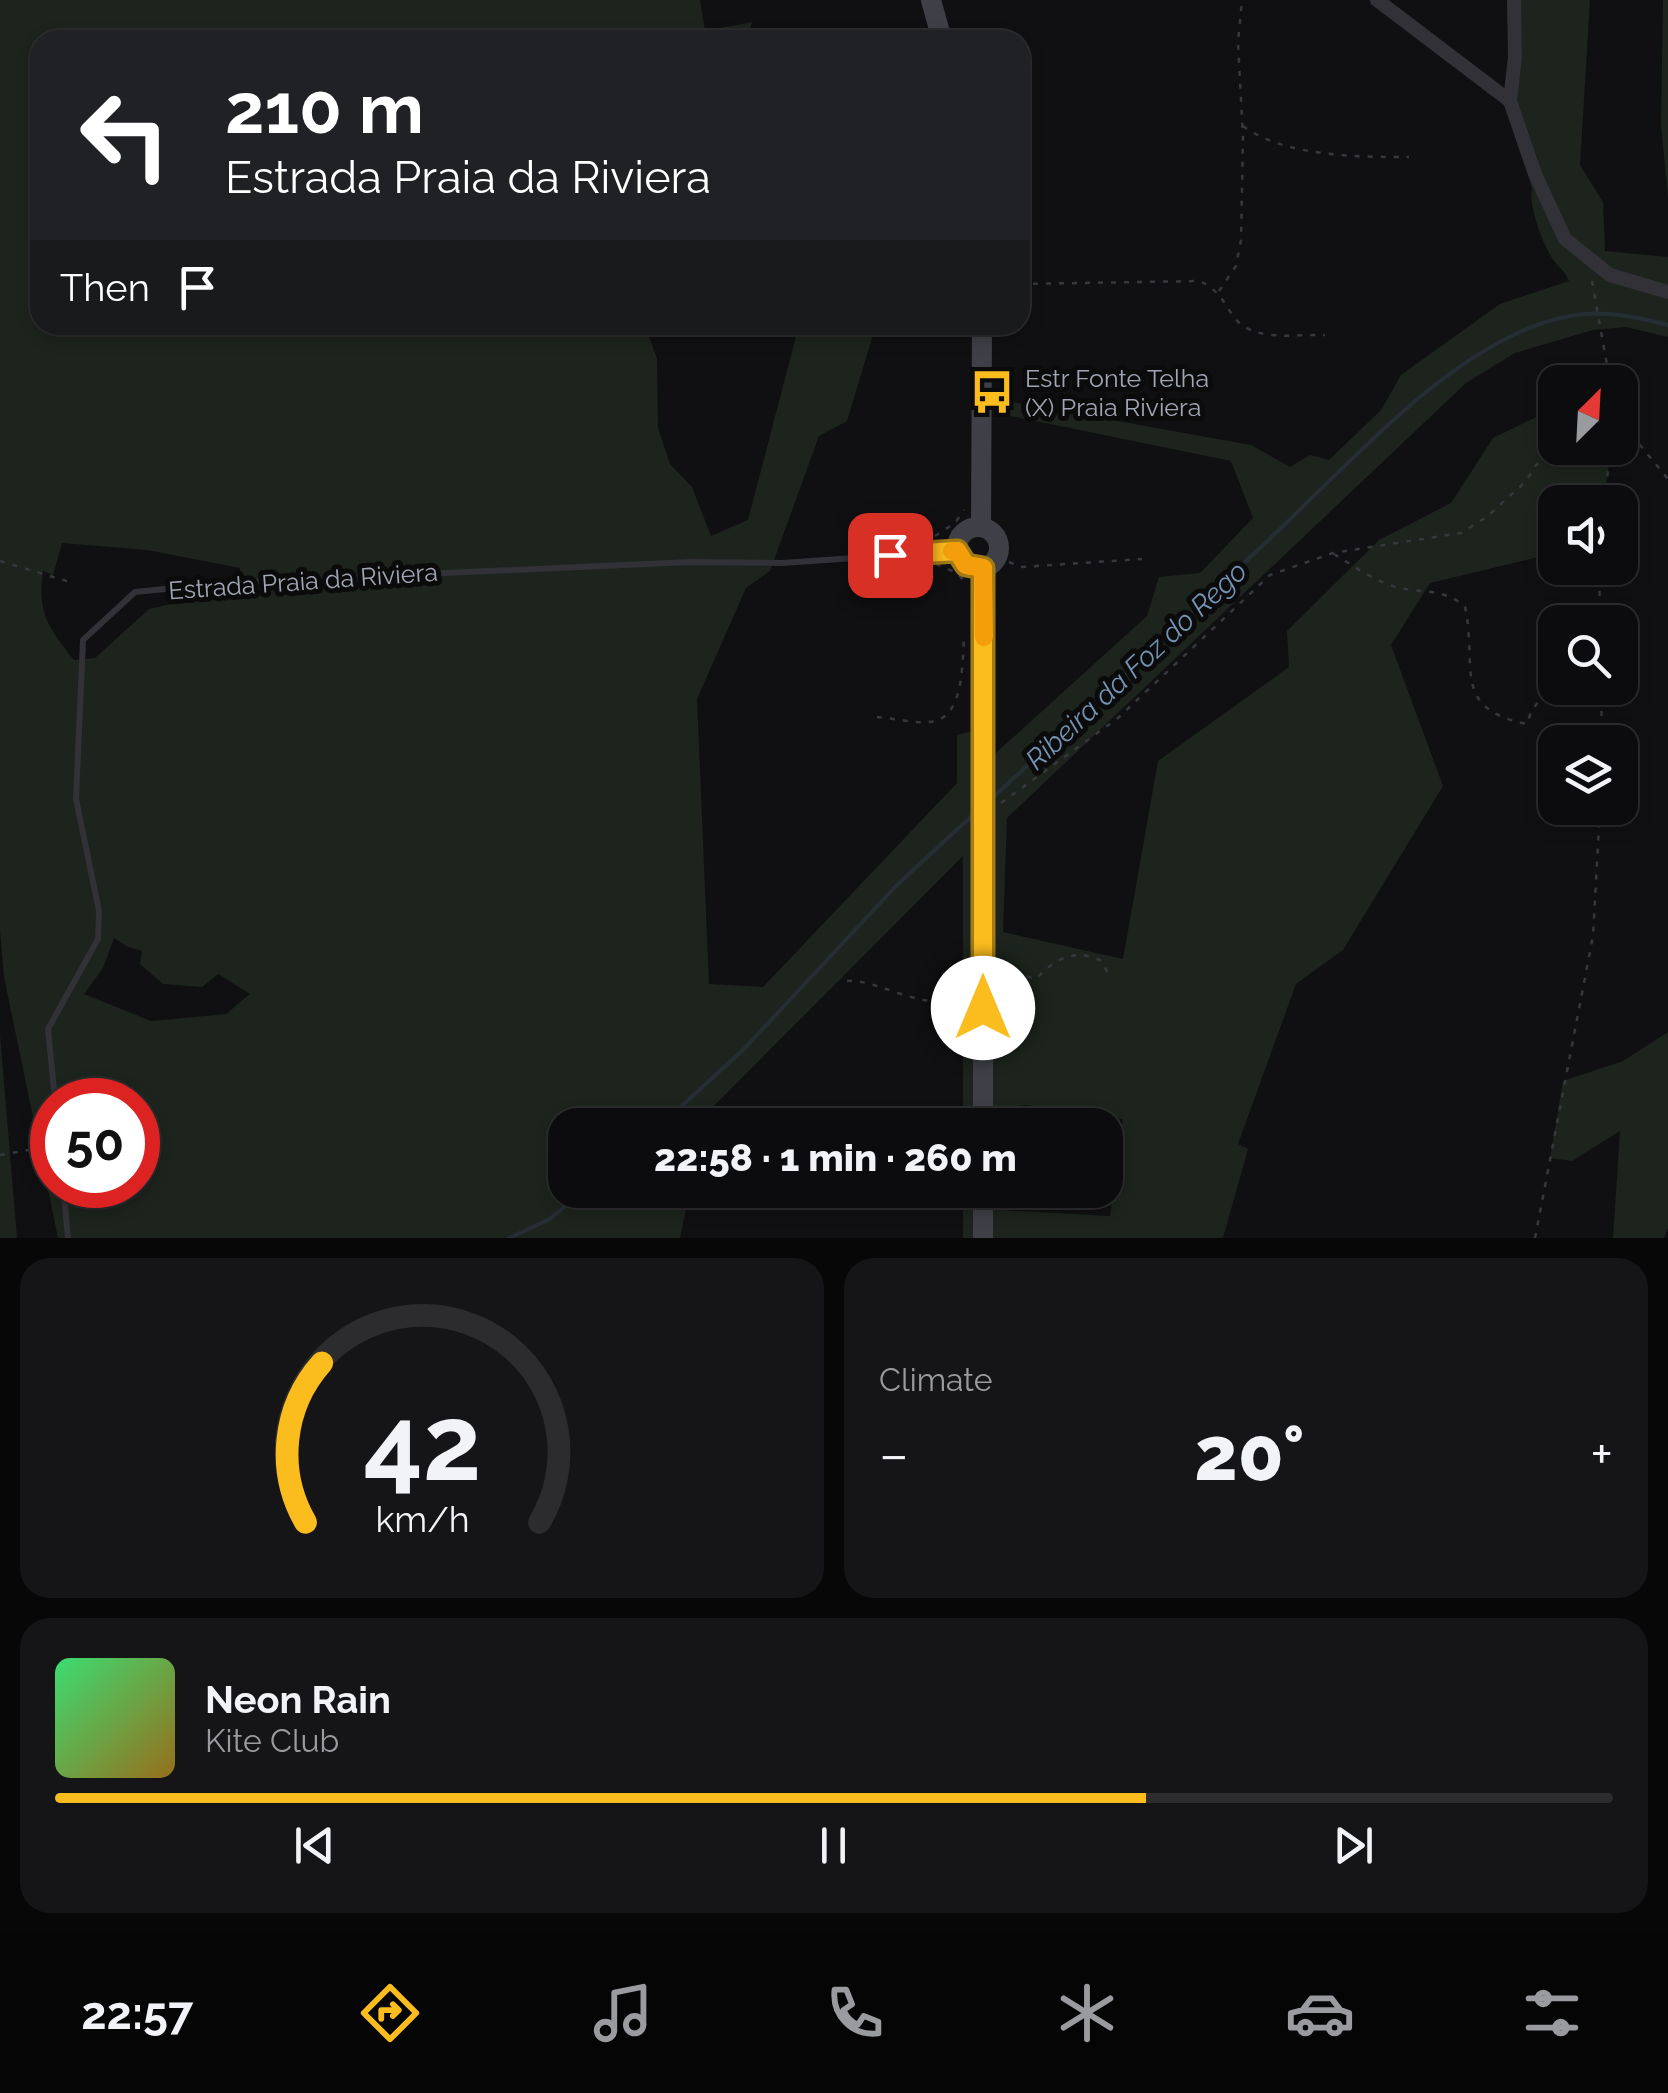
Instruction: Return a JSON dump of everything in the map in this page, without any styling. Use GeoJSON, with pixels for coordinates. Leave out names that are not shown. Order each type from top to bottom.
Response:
{"type":"FeatureCollection","features":[{"type":"Feature","properties":{"kind":"main road"},"geometry":{"type":"LineString","coordinates":[[931,0],[939,30]]}},
{"type":"Feature","properties":{"kind":"main road"},"geometry":{"type":"LineString","coordinates":[[982,335],[982,527]]}},
{"type":"Feature","properties":{"kind":"main road"},"geometry":{"type":"LineString","coordinates":[[983,1108],[983,776],[990,563],[999,544],[993,533],[982,527],[963,533],[957,551],[966,565],[990,563]]}},
{"type":"Feature","properties":{"kind":"main road"},"geometry":{"type":"LineString","coordinates":[[983,1208],[983,1238]]}},
{"type":"Feature","properties":{"kind":"street"},"geometry":{"type":"LineString","coordinates":[[1377,0],[1510,102]]}},
{"type":"Feature","properties":{"kind":"street"},"geometry":{"type":"LineString","coordinates":[[1514,0],[1515,57],[1510,102],[1535,174],[1565,239],[1610,275],[1668,292]]}},
{"type":"Feature","properties":{"kind":"lane","name":"Estrada Praia da Riviera"},"geometry":{"type":"LineString","coordinates":[[52,1078],[48,1029],[98,940],[99,911],[76,799],[84,640],[135,592],[244,582],[690,562],[782,563],[957,551]]}},
{"type":"Feature","properties":{"kind":"lane"},"geometry":{"type":"LineString","coordinates":[[65,1208],[68,1238]]}},
{"type":"Feature","properties":{"kind":"path"},"geometry":{"type":"LineString","coordinates":[[1218,290],[1236,266],[1241,240],[1238,42],[1242,0]]}},
{"type":"Feature","properties":{"kind":"path"},"geometry":{"type":"LineString","coordinates":[[1242,125],[1262,138],[1354,158],[1410,157]]}},
{"type":"Feature","properties":{"kind":"path"},"geometry":{"type":"LineString","coordinates":[[1589,262],[1607,365]]}},
{"type":"Feature","properties":{"kind":"path"},"geometry":{"type":"LineString","coordinates":[[1030,284],[1200,282],[1218,290],[1236,320],[1254,334],[1325,335]]}},
{"type":"Feature","properties":{"kind":"path"},"geometry":{"type":"LineString","coordinates":[[1638,443],[1668,479]]}},
{"type":"Feature","properties":{"kind":"path"},"geometry":{"type":"LineString","coordinates":[[983,823],[1118,718],[1270,575],[1333,553],[1461,533],[1488,516],[1526,481],[1538,464]]}},
{"type":"Feature","properties":{"kind":"path"},"geometry":{"type":"LineString","coordinates":[[1333,553],[1376,580],[1396,588],[1442,592],[1465,607],[1472,688],[1481,706],[1495,716],[1527,724],[1530,710],[1538,701]]}},
{"type":"Feature","properties":{"kind":"path"},"geometry":{"type":"LineString","coordinates":[[990,563],[1021,566],[1142,558]]}},
{"type":"Feature","properties":{"kind":"path"},"geometry":{"type":"LineString","coordinates":[[0,561],[70,582]]}},
{"type":"Feature","properties":{"kind":"path"},"geometry":{"type":"LineString","coordinates":[[877,717],[935,721],[946,714],[959,686],[964,640]]}},
{"type":"Feature","properties":{"kind":"path"},"geometry":{"type":"LineString","coordinates":[[1535,1238],[1592,936],[1599,825]]}},
{"type":"Feature","properties":{"kind":"path"},"geometry":{"type":"LineString","coordinates":[[0,1155],[30,1150]]}},
{"type":"Feature","properties":{"kind":"shaded area"},"geometry":{"type":"Polygon","coordinates":[[[0,0],[700,0],[705,30],[30,30],[30,335],[649,335],[657,359],[658,428],[670,464],[692,487],[711,536],[748,520],[796,335],[873,335],[847,421],[819,436],[770,571],[746,588],[697,699],[709,984],[763,987],[957,783],[957,735],[983,728],[984,761],[997,752],[1147,616],[1159,577],[1200,573],[1253,518],[1231,461],[996,413],[995,399],[1251,445],[1290,467],[1310,455],[1329,460],[1381,410],[1401,375],[1500,304],[1569,281],[1550,255],[1538,226],[1510,101],[1514,0],[1590,0],[1580,165],[1603,202],[1605,251],[1668,257],[1668,337],[1626,327],[1593,330],[1515,353],[1466,383],[1007,818],[1003,932],[1123,959],[1158,761],[1289,667],[1287,631],[1379,540],[1451,503],[1493,438],[1538,416],[1538,465],[1609,465],[1606,485],[1538,485],[1538,557],[1430,583],[1391,645],[1443,786],[1343,950],[1296,984],[1238,1144],[1248,1149],[1223,1238],[963,1238],[963,1208],[1110,1216],[1111,1208],[1123,1208],[1123,1108],[963,1108],[963,856],[712,1108],[548,1108],[548,1208],[686,1208],[680,1238],[58,1238],[52,1208],[160,1208],[160,1078],[30,1078],[30,1103],[4,977],[0,931],[0,0]],[[62,543],[53,575],[43,571],[44,610],[74,660],[95,658],[149,609],[241,588],[240,568],[147,550],[62,543]],[[114,938],[103,968],[84,994],[151,1021],[226,1014],[250,994],[218,974],[202,987],[163,984],[140,964],[142,951],[114,938]]]}},
{"type":"Feature","properties":{"kind":"shaded area"},"geometry":{"type":"Polygon","coordinates":[[[1663,0],[1668,0],[1668,197],[1661,125],[1663,0]]]}},
{"type":"Feature","properties":{"kind":"shaded area"},"geometry":{"type":"Polygon","coordinates":[[[752,22],[750,30],[710,30],[752,22]]]}},
{"type":"Feature","properties":{"kind":"shaded area"},"geometry":{"type":"Polygon","coordinates":[[[1668,1032],[1668,1228],[1664,1238],[1613,1238],[1620,1131],[1572,1161],[1550,1158],[1563,1081],[1623,1061],[1668,1032]]]}},
{"type":"Feature","properties":{"kind":"shaded area"},"geometry":{"type":"Polygon","coordinates":[[[0,1035],[17,1238],[0,1238],[0,1035]]]}},
{"type":"Feature","properties":{"kind":"waterway","name":"Ribeira da Foz do Rego"},"geometry":{"type":"LineString","coordinates":[[991,799],[1393,420],[1455,370],[1520,332],[1559,318],[1611,314],[1668,325]]}},
{"type":"Feature","properties":{"kind":"waterway","name":"Ribeira da Foz do Rego"},"geometry":{"type":"LineString","coordinates":[[680,1108],[745,1048],[896,886],[976,812]]}},
{"type":"Feature","properties":{"kind":"waterway","name":"Ribeira da Foz do Rego"},"geometry":{"type":"LineString","coordinates":[[509,1238],[550,1219],[563,1208]]}},
{"type":"Feature","properties":{"kind":"slow traffic"},"geometry":{"type":"LineString","coordinates":[[952,551],[957,551],[966,565],[983,568],[984,637]]}},
{"type":"Feature","properties":{"kind":"place","name":"Estr Fonte Telha (X) Praia Riviera"},"geometry":{"type":"Point","coordinates":[992,392]}},
{"type":"Feature","properties":{"kind":"route"},"geometry":{"type":"LineString","coordinates":[[890,555],[957,551],[966,565],[983,568],[983,1008]]}}]}
